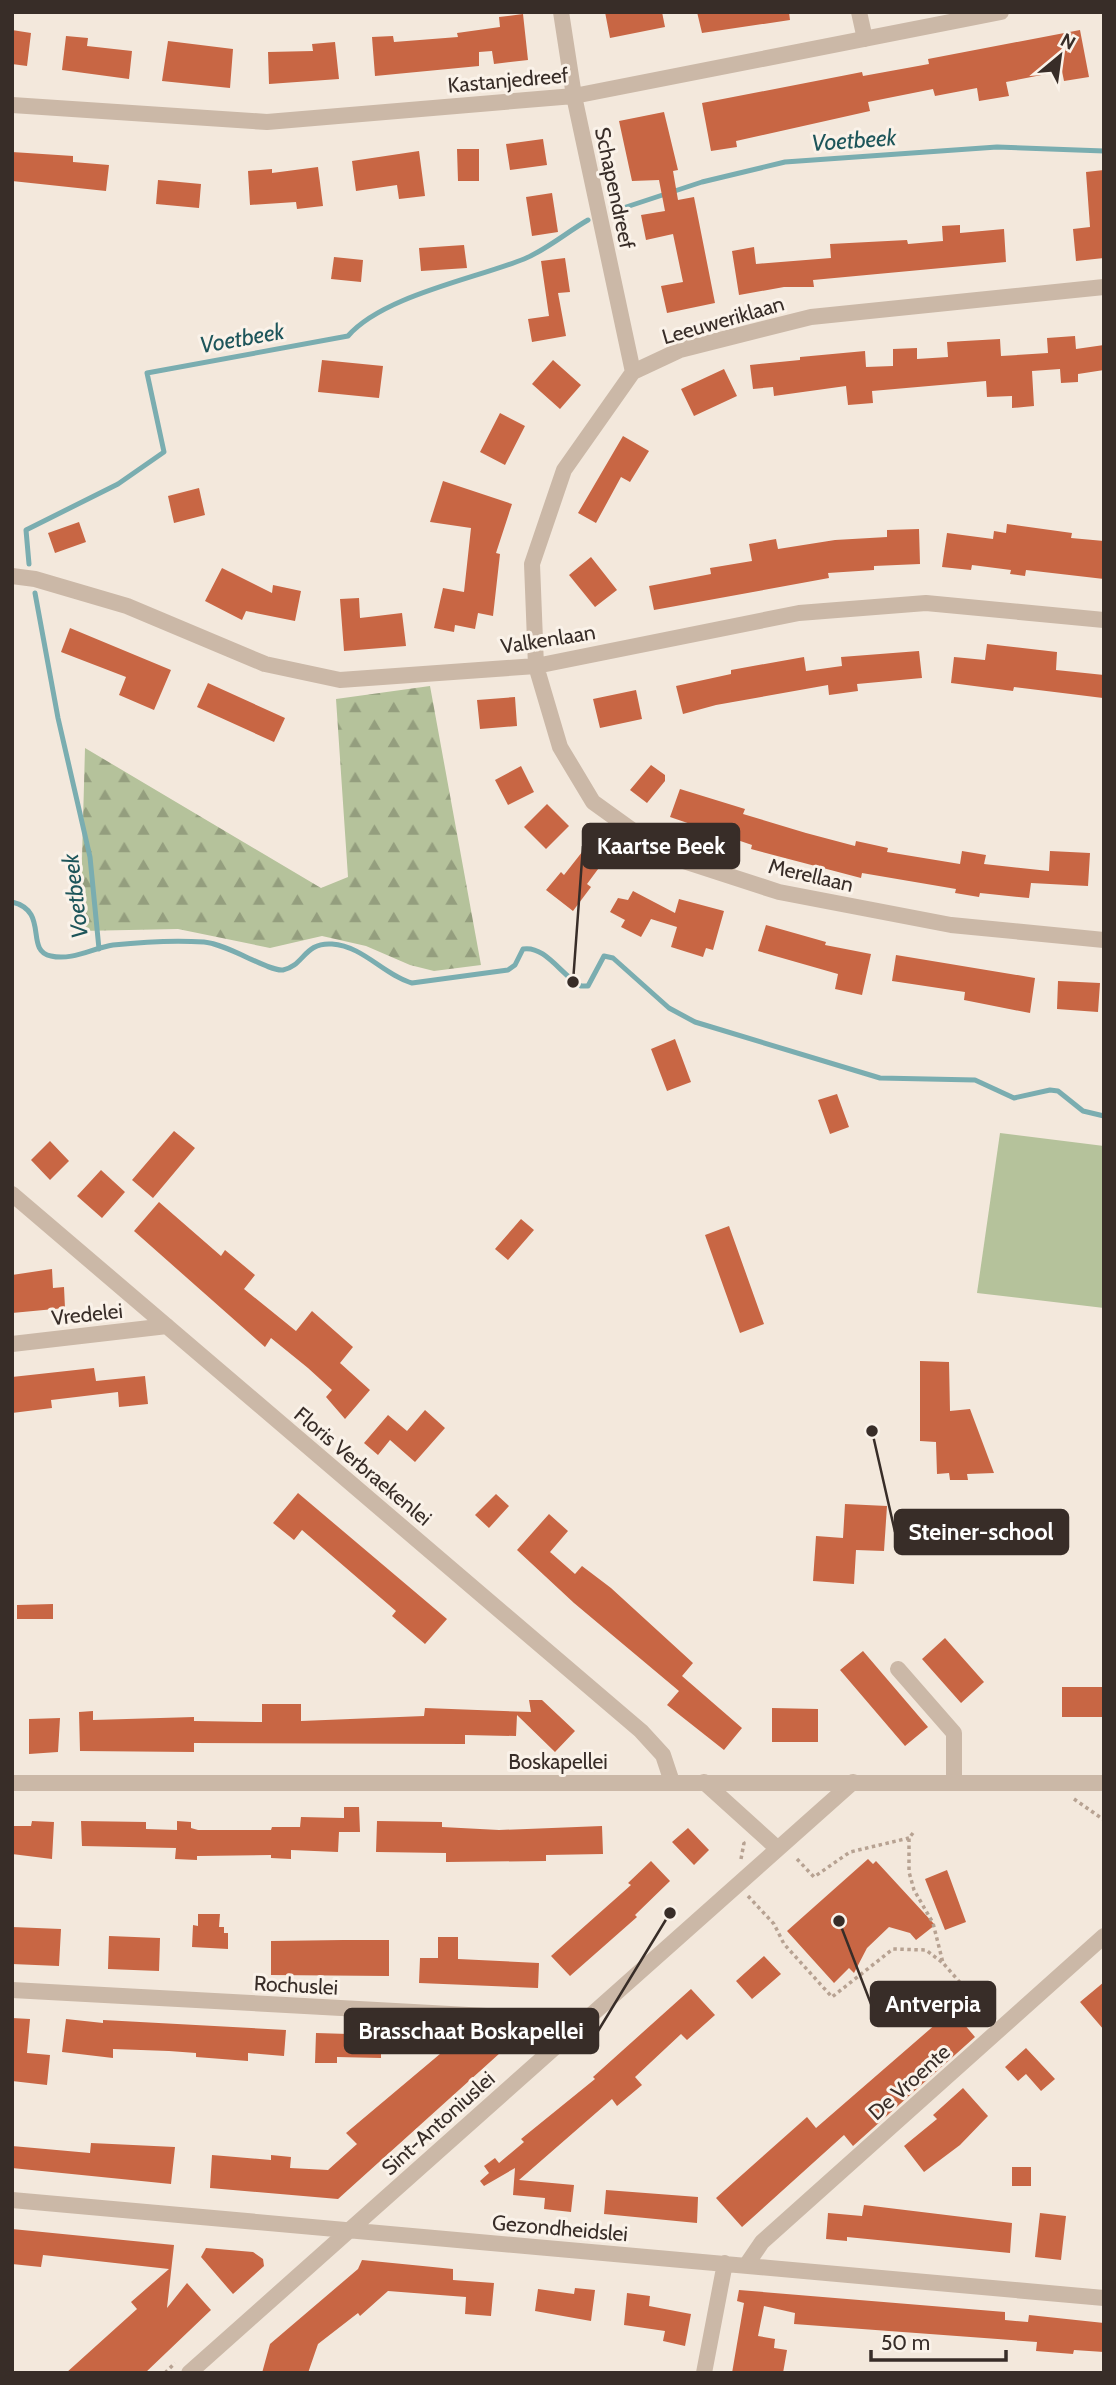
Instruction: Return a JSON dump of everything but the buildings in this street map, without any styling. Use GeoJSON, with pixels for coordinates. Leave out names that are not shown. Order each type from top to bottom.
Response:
{"type":"FeatureCollection","features":[{"type":"Feature","properties":{"kind":"street","name":"Schapendreef"},"geometry":{"type":"LineString","coordinates":[[561,12],[574,96],[633,372]]}},
{"type":"Feature","properties":{"kind":"street"},"geometry":{"type":"LineString","coordinates":[[859,12],[864,39]]}},
{"type":"Feature","properties":{"kind":"street","name":"Kastanjedreef"},"geometry":{"type":"LineString","coordinates":[[12,105],[267,122],[574,96],[1001,12]]}},
{"type":"Feature","properties":{"kind":"street","name":"Leeuweriklaan"},"geometry":{"type":"LineString","coordinates":[[633,372],[680,351],[811,317],[1104,287]]}},
{"type":"Feature","properties":{"kind":"street"},"geometry":{"type":"LineString","coordinates":[[536,666],[532,564],[564,470],[633,372]]}},
{"type":"Feature","properties":{"kind":"street","name":"Valkenlaan"},"geometry":{"type":"LineString","coordinates":[[12,576],[35,579],[127,606],[265,664],[340,680],[536,666],[812,612],[926,603],[1104,620]]}},
{"type":"Feature","properties":{"kind":"street","name":"Merellaan"},"geometry":{"type":"LineString","coordinates":[[536,666],[559,747],[593,802],[668,856],[779,892],[951,925],[1104,940]]}},
{"type":"Feature","properties":{"kind":"street","name":"Floris Verbraekenlei"},"geometry":{"type":"LineString","coordinates":[[12,1194],[641,1731],[663,1755],[672,1782]]}},
{"type":"Feature","properties":{"kind":"street","name":"Vredelei"},"geometry":{"type":"LineString","coordinates":[[12,1344],[167,1326]]}},
{"type":"Feature","properties":{"kind":"street"},"geometry":{"type":"LineString","coordinates":[[898,1669],[954,1733],[954,1782]]}},
{"type":"Feature","properties":{"kind":"street"},"geometry":{"type":"LineString","coordinates":[[704,1782],[778,1849]]}},
{"type":"Feature","properties":{"kind":"street","name":"Sint-Antoniuslei"},"geometry":{"type":"LineString","coordinates":[[189,2373],[853,1782]]}},
{"type":"Feature","properties":{"kind":"street","name":"Boskapellei"},"geometry":{"type":"LineString","coordinates":[[12,1783],[1104,1783]]}},
{"type":"Feature","properties":{"kind":"street","name":"De Vroente"},"geometry":{"type":"LineString","coordinates":[[747,2264],[762,2242],[1104,1936]]}},
{"type":"Feature","properties":{"kind":"street","name":"Rochuslei"},"geometry":{"type":"LineString","coordinates":[[12,1990],[561,2020],[577,2028]]}},
{"type":"Feature","properties":{"kind":"street","name":"Gezondheidslei"},"geometry":{"type":"LineString","coordinates":[[12,2200],[351,2228],[380,2234],[747,2264],[1104,2298]]}},
{"type":"Feature","properties":{"kind":"street"},"geometry":{"type":"LineString","coordinates":[[705,2373],[726,2263]]}},
{"type":"Feature","properties":{"kind":"path"},"geometry":{"type":"LineString","coordinates":[[1072,1798],[1104,1820]]}},
{"type":"Feature","properties":{"kind":"path"},"geometry":{"type":"LineString","coordinates":[[797,1859],[814,1877],[850,1852],[909,1838],[913,1833]]}},
{"type":"Feature","properties":{"kind":"path"},"geometry":{"type":"LineString","coordinates":[[735,1834],[744,1843],[741,1860]]}},
{"type":"Feature","properties":{"kind":"path"},"geometry":{"type":"LineString","coordinates":[[909,1838],[909,1872],[914,1890],[933,1923],[943,1963]]}},
{"type":"Feature","properties":{"kind":"path"},"geometry":{"type":"LineString","coordinates":[[738,1884],[774,1924],[784,1944],[832,1997],[893,1948],[926,1950],[943,1963],[1000,2029]]}},
{"type":"Feature","properties":{"kind":"green space"},"geometry":{"type":"Polygon","coordinates":[[[430,686],[481,965],[434,971],[410,965],[366,946],[322,936],[270,948],[178,929],[80,931],[85,748],[321,888],[348,877],[336,699],[430,686]]]}},
{"type":"Feature","properties":{"kind":"green space"},"geometry":{"type":"Polygon","coordinates":[[[1000,1133],[1104,1146],[1104,1308],[977,1293],[1000,1133]]]}},
{"type":"Feature","properties":{"kind":"waterway","name":"Voetbeek"},"geometry":{"type":"LineString","coordinates":[[614,211],[702,182],[785,162],[997,147],[1104,151]]}},
{"type":"Feature","properties":{"kind":"waterway","name":"Voetbeek"},"geometry":{"type":"LineString","coordinates":[[29,564],[26,530],[118,484],[164,452],[147,373],[348,336],[383,310],[430,290],[524,259],[588,220]]}},
{"type":"Feature","properties":{"kind":"waterway","name":"Voetbeek"},"geometry":{"type":"LineString","coordinates":[[35,593],[58,718],[90,857],[99,949]]}},
{"type":"Feature","properties":{"kind":"waterway"},"geometry":{"type":"LineString","coordinates":[[12,902],[30,914],[43,953],[59,957],[75,956],[113,945],[204,942],[268,967],[283,970],[296,964],[315,947],[332,944],[354,950],[412,983],[508,970],[515,965],[523,949],[531,949],[546,956],[581,986],[588,986],[604,956],[613,958],[669,1008],[695,1022],[880,1078],[975,1080],[1014,1098],[1050,1090],[1058,1091],[1083,1111],[1104,1116]]}},
{"type":"Feature","properties":{"kind":"place","name":"Kaartse Beek"},"geometry":{"type":"Point","coordinates":[573,982]}},
{"type":"Feature","properties":{"kind":"place","name":"Steiner-school"},"geometry":{"type":"Point","coordinates":[872,1431]}},
{"type":"Feature","properties":{"kind":"place","name":"Brasschaat Boskapellei"},"geometry":{"type":"Point","coordinates":[670,1913]}},
{"type":"Feature","properties":{"kind":"place","name":"Antverpia"},"geometry":{"type":"Point","coordinates":[839,1921]}}]}
